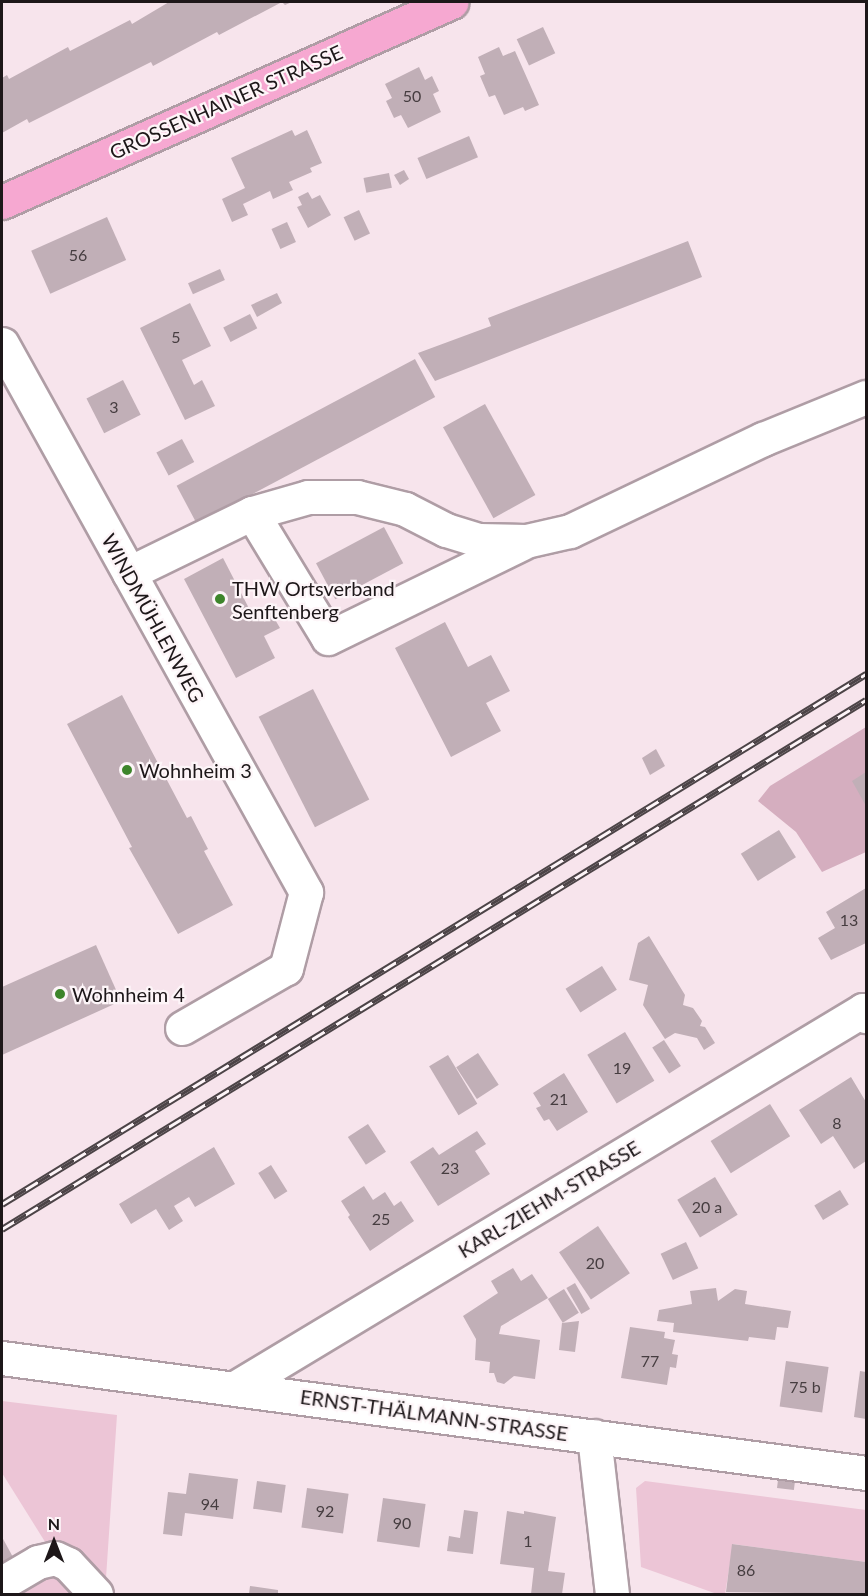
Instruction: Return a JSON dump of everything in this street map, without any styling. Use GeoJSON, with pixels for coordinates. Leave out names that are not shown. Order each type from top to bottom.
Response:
{"type":"FeatureCollection","features":[{"type":"Feature","properties":{"kind":"main road","name":"GROSSENHAINER STRASSE"},"geometry":{"type":"LineString","coordinates":[[2,202],[450,2]]}},
{"type":"Feature","properties":{"kind":"street","name":"WINDMÜHLENWEG"},"geometry":{"type":"LineString","coordinates":[[3,348],[306,892],[286,968],[183,1028]]}},
{"type":"Feature","properties":{"kind":"street"},"geometry":{"type":"LineString","coordinates":[[252,513],[327,638],[526,541],[570,531],[763,439],[867,397]]}},
{"type":"Feature","properties":{"kind":"street"},"geometry":{"type":"LineString","coordinates":[[129,573],[252,513],[309,497],[357,497],[405,509],[446,530],[479,540],[526,541]]}},
{"type":"Feature","properties":{"kind":"street","name":"KARL-ZIEHM-STRASSE"},"geometry":{"type":"LineString","coordinates":[[235,1388],[865,1013]]}},
{"type":"Feature","properties":{"kind":"street","name":"ERNST-THÄLMANN-STRASSE"},"geometry":{"type":"LineString","coordinates":[[2,1358],[867,1473]]}},
{"type":"Feature","properties":{"kind":"street"},"geometry":{"type":"LineString","coordinates":[[594,1436],[612,1594]]}},
{"type":"Feature","properties":{"kind":"street"},"geometry":{"type":"LineString","coordinates":[[2,1583],[38,1562],[55,1558],[68,1564],[96,1594]]}},
{"type":"Feature","properties":{"kind":"shaded area"},"geometry":{"type":"Polygon","coordinates":[[[866,727],[866,852],[822,872],[796,832],[758,801],[770,786],[866,727]]]}},
{"type":"Feature","properties":{"kind":"shaded area"},"geometry":{"type":"Polygon","coordinates":[[[2,1401],[117,1415],[106,1578],[99,1576],[90,1563],[78,1554],[47,1545],[2,1473],[2,1401]]]}},
{"type":"Feature","properties":{"kind":"shaded area"},"geometry":{"type":"Polygon","coordinates":[[[645,1481],[866,1510],[866,1562],[733,1544],[725,1594],[717,1594],[641,1567],[636,1488],[645,1481]]]}},
{"type":"Feature","properties":{"kind":"shaded area"},"geometry":{"type":"Polygon","coordinates":[[[53,1568],[81,1594],[2,1594],[53,1568]]]}},
{"type":"Feature","properties":{"kind":"building"},"geometry":{"type":"Polygon","coordinates":[[[169,2],[282,2],[219,35],[217,32],[153,66],[151,62],[29,123],[27,119],[2,133],[2,78],[7,75],[9,79],[68,47],[70,51],[130,20],[132,24],[169,2]]]}},
{"type":"Feature","properties":{"kind":"building"},"geometry":{"type":"Polygon","coordinates":[[[543,27],[555,53],[529,66],[517,39],[543,27]]]}},
{"type":"Feature","properties":{"kind":"building"},"geometry":{"type":"Polygon","coordinates":[[[499,47],[503,56],[515,51],[539,105],[525,111],[523,107],[504,115],[495,95],[489,97],[480,76],[485,74],[478,57],[499,47]]]}},
{"type":"Feature","properties":{"kind":"building"},"geometry":{"type":"Polygon","coordinates":[[[419,67],[425,80],[432,76],[439,91],[433,94],[441,112],[408,128],[401,115],[394,118],[386,101],[392,98],[385,84],[419,67]]]}},
{"type":"Feature","properties":{"kind":"building"},"geometry":{"type":"Polygon","coordinates":[[[292,130],[295,136],[307,130],[322,163],[310,168],[312,172],[289,182],[293,190],[273,199],[270,191],[243,204],[248,215],[232,222],[222,199],[245,188],[231,158],[292,130]]]}},
{"type":"Feature","properties":{"kind":"building"},"geometry":{"type":"Polygon","coordinates":[[[469,136],[478,157],[426,179],[417,158],[469,136]]]}},
{"type":"Feature","properties":{"kind":"building"},"geometry":{"type":"Polygon","coordinates":[[[404,170],[409,179],[400,185],[394,175],[404,170]]]}},
{"type":"Feature","properties":{"kind":"building"},"geometry":{"type":"Polygon","coordinates":[[[389,173],[392,188],[366,193],[363,178],[389,173]]]}},
{"type":"Feature","properties":{"kind":"building"},"geometry":{"type":"Polygon","coordinates":[[[308,192],[312,199],[320,195],[331,215],[308,228],[297,207],[302,205],[298,197],[308,192]]]}},
{"type":"Feature","properties":{"kind":"building"},"geometry":{"type":"Polygon","coordinates":[[[359,210],[370,234],[355,241],[344,217],[359,210]]]}},
{"type":"Feature","properties":{"kind":"building"},"geometry":{"type":"Polygon","coordinates":[[[107,217],[126,260],[50,294],[31,251],[107,217]]]}},
{"type":"Feature","properties":{"kind":"building"},"geometry":{"type":"Polygon","coordinates":[[[287,222],[296,242],[280,249],[271,229],[287,222]]]}},
{"type":"Feature","properties":{"kind":"building"},"geometry":{"type":"Polygon","coordinates":[[[688,241],[702,277],[435,381],[418,353],[491,326],[488,318],[688,241]]]}},
{"type":"Feature","properties":{"kind":"building"},"geometry":{"type":"Polygon","coordinates":[[[220,269],[225,280],[193,294],[188,283],[220,269]]]}},
{"type":"Feature","properties":{"kind":"building"},"geometry":{"type":"Polygon","coordinates":[[[277,293],[282,303],[257,317],[251,305],[277,293]]]}},
{"type":"Feature","properties":{"kind":"building"},"geometry":{"type":"Polygon","coordinates":[[[190,303],[211,346],[182,360],[194,385],[202,380],[215,406],[185,420],[140,328],[190,303]]]}},
{"type":"Feature","properties":{"kind":"building"},"geometry":{"type":"Polygon","coordinates":[[[250,314],[257,328],[231,342],[223,328],[250,314]]]}},
{"type":"Feature","properties":{"kind":"building"},"geometry":{"type":"Polygon","coordinates":[[[415,359],[435,397],[197,524],[177,486],[415,359]]]}},
{"type":"Feature","properties":{"kind":"building"},"geometry":{"type":"Polygon","coordinates":[[[123,380],[141,415],[104,433],[86,399],[123,380]]]}},
{"type":"Feature","properties":{"kind":"building"},"geometry":{"type":"Polygon","coordinates":[[[485,404],[535,495],[493,518],[443,427],[485,404]]]}},
{"type":"Feature","properties":{"kind":"building"},"geometry":{"type":"Polygon","coordinates":[[[182,439],[194,462],[169,476],[156,453],[182,439]]]}},
{"type":"Feature","properties":{"kind":"building"},"geometry":{"type":"Polygon","coordinates":[[[384,527],[403,563],[335,599],[316,563],[384,527]]]}},
{"type":"Feature","properties":{"kind":"building","name":"THW Ortsverband Senftenberg"},"geometry":{"type":"Polygon","coordinates":[[[223,558],[255,620],[270,611],[280,628],[264,636],[275,658],[236,678],[184,579],[223,558]]]}},
{"type":"Feature","properties":{"kind":"building"},"geometry":{"type":"Polygon","coordinates":[[[445,622],[468,667],[491,655],[510,691],[486,703],[501,731],[451,757],[395,648],[445,622]]]}},
{"type":"Feature","properties":{"kind":"building"},"geometry":{"type":"Polygon","coordinates":[[[313,689],[369,799],[315,827],[259,717],[313,689]]]}},
{"type":"Feature","properties":{"kind":"building","name":"Wohnheim 3"},"geometry":{"type":"Polygon","coordinates":[[[122,695],[187,818],[191,816],[208,849],[204,851],[233,905],[178,934],[129,848],[132,847],[67,724],[122,695]]]}},
{"type":"Feature","properties":{"kind":"building"},"geometry":{"type":"Polygon","coordinates":[[[656,749],[665,766],[650,775],[642,758],[656,749]]]}},
{"type":"Feature","properties":{"kind":"building"},"geometry":{"type":"Polygon","coordinates":[[[866,772],[866,806],[852,781],[866,772]]]}},
{"type":"Feature","properties":{"kind":"building"},"geometry":{"type":"Polygon","coordinates":[[[779,830],[796,857],[758,881],[741,854],[779,830]]]}},
{"type":"Feature","properties":{"kind":"building"},"geometry":{"type":"Polygon","coordinates":[[[866,888],[866,943],[831,960],[818,938],[835,928],[826,912],[866,888]]]}},
{"type":"Feature","properties":{"kind":"building"},"geometry":{"type":"Polygon","coordinates":[[[649,936],[685,995],[683,1005],[693,1008],[702,1021],[700,1026],[705,1027],[715,1043],[704,1050],[697,1038],[675,1033],[665,1039],[643,1005],[648,985],[629,980],[638,943],[649,936]]]}},
{"type":"Feature","properties":{"kind":"building","name":"Wohnheim 4"},"geometry":{"type":"Polygon","coordinates":[[[96,945],[121,1001],[2,1055],[2,987],[96,945]]]}},
{"type":"Feature","properties":{"kind":"building"},"geometry":{"type":"Polygon","coordinates":[[[602,966],[617,990],[580,1013],[566,989],[602,966]]]}},
{"type":"Feature","properties":{"kind":"building"},"geometry":{"type":"Polygon","coordinates":[[[625,1032],[654,1081],[617,1104],[587,1055],[625,1032]]]}},
{"type":"Feature","properties":{"kind":"building"},"geometry":{"type":"Polygon","coordinates":[[[664,1040],[681,1066],[669,1074],[652,1048],[664,1040]]]}},
{"type":"Feature","properties":{"kind":"building"},"geometry":{"type":"Polygon","coordinates":[[[478,1053],[499,1085],[477,1099],[456,1067],[478,1053]]]}},
{"type":"Feature","properties":{"kind":"building"},"geometry":{"type":"Polygon","coordinates":[[[448,1055],[477,1104],[458,1115],[429,1066],[448,1055]]]}},
{"type":"Feature","properties":{"kind":"building"},"geometry":{"type":"Polygon","coordinates":[[[564,1073],[588,1112],[557,1131],[549,1119],[544,1121],[536,1108],[541,1106],[533,1093],[564,1073]]]}},
{"type":"Feature","properties":{"kind":"building"},"geometry":{"type":"Polygon","coordinates":[[[851,1077],[866,1102],[866,1161],[854,1169],[833,1136],[821,1144],[799,1110],[851,1077]]]}},
{"type":"Feature","properties":{"kind":"building"},"geometry":{"type":"Polygon","coordinates":[[[770,1104],[790,1136],[731,1173],[711,1141],[770,1104]]]}},
{"type":"Feature","properties":{"kind":"building"},"geometry":{"type":"Polygon","coordinates":[[[368,1124],[386,1152],[366,1165],[348,1137],[368,1124]]]}},
{"type":"Feature","properties":{"kind":"building"},"geometry":{"type":"Polygon","coordinates":[[[477,1131],[486,1144],[475,1151],[490,1174],[438,1206],[410,1162],[433,1147],[439,1155],[477,1131]]]}},
{"type":"Feature","properties":{"kind":"building"},"geometry":{"type":"Polygon","coordinates":[[[214,1147],[235,1184],[195,1207],[189,1197],[174,1206],[183,1221],[169,1230],[156,1209],[131,1224],[119,1204],[214,1147]]]}},
{"type":"Feature","properties":{"kind":"building"},"geometry":{"type":"Polygon","coordinates":[[[271,1165],[287,1191],[275,1199],[258,1173],[271,1165]]]}},
{"type":"Feature","properties":{"kind":"building"},"geometry":{"type":"Polygon","coordinates":[[[715,1177],[738,1215],[700,1237],[677,1200],[715,1177]]]}},
{"type":"Feature","properties":{"kind":"building"},"geometry":{"type":"Polygon","coordinates":[[[364,1186],[373,1200],[385,1192],[394,1206],[401,1201],[414,1221],[370,1251],[348,1217],[350,1215],[341,1201],[364,1186]]]}},
{"type":"Feature","properties":{"kind":"building"},"geometry":{"type":"Polygon","coordinates":[[[840,1190],[849,1205],[823,1220],[814,1205],[840,1190]]]}},
{"type":"Feature","properties":{"kind":"building"},"geometry":{"type":"Polygon","coordinates":[[[598,1226],[630,1273],[591,1300],[559,1252],[598,1226]]]}},
{"type":"Feature","properties":{"kind":"building"},"geometry":{"type":"Polygon","coordinates":[[[686,1242],[698,1268],[673,1280],[661,1254],[686,1242]]]}},
{"type":"Feature","properties":{"kind":"building"},"geometry":{"type":"Polygon","coordinates":[[[513,1268],[521,1281],[532,1274],[548,1298],[501,1326],[499,1334],[540,1340],[535,1379],[514,1376],[504,1384],[497,1382],[494,1373],[489,1373],[490,1362],[475,1360],[476,1339],[463,1316],[498,1293],[491,1281],[513,1268]]]}},
{"type":"Feature","properties":{"kind":"building"},"geometry":{"type":"Polygon","coordinates":[[[575,1283],[590,1309],[581,1314],[566,1288],[575,1283]]]}},
{"type":"Feature","properties":{"kind":"building"},"geometry":{"type":"Polygon","coordinates":[[[716,1288],[718,1301],[735,1289],[747,1291],[745,1304],[791,1311],[788,1328],[777,1327],[775,1340],[749,1337],[748,1341],[673,1332],[674,1323],[657,1321],[659,1310],[692,1304],[690,1291],[716,1288]]]}},
{"type":"Feature","properties":{"kind":"building"},"geometry":{"type":"Polygon","coordinates":[[[564,1289],[579,1313],[563,1323],[548,1299],[564,1289]]]}},
{"type":"Feature","properties":{"kind":"building"},"geometry":{"type":"Polygon","coordinates":[[[579,1321],[575,1352],[559,1350],[562,1323],[579,1321]]]}},
{"type":"Feature","properties":{"kind":"building"},"geometry":{"type":"Polygon","coordinates":[[[630,1327],[665,1332],[664,1338],[675,1340],[672,1354],[678,1355],[676,1368],[670,1367],[667,1385],[621,1378],[630,1327]]]}},
{"type":"Feature","properties":{"kind":"building"},"geometry":{"type":"Polygon","coordinates":[[[786,1361],[829,1367],[822,1413],[780,1407],[786,1361]]]}},
{"type":"Feature","properties":{"kind":"building"},"geometry":{"type":"Polygon","coordinates":[[[860,1371],[866,1372],[866,1419],[854,1417],[860,1371]]]}},
{"type":"Feature","properties":{"kind":"building"},"geometry":{"type":"Polygon","coordinates":[[[189,1473],[238,1479],[233,1519],[185,1513],[182,1536],[163,1534],[168,1492],[186,1494],[189,1473]]]}},
{"type":"Feature","properties":{"kind":"building"},"geometry":{"type":"Polygon","coordinates":[[[778,1480],[795,1482],[794,1490],[777,1488],[778,1480]]]}},
{"type":"Feature","properties":{"kind":"building"},"geometry":{"type":"Polygon","coordinates":[[[257,1481],[286,1485],[282,1513],[253,1509],[257,1481]]]}},
{"type":"Feature","properties":{"kind":"building"},"geometry":{"type":"Polygon","coordinates":[[[307,1488],[349,1494],[343,1533],[301,1528],[307,1488]]]}},
{"type":"Feature","properties":{"kind":"building"},"geometry":{"type":"Polygon","coordinates":[[[383,1498],[426,1504],[419,1548],[377,1542],[383,1498]]]}},
{"type":"Feature","properties":{"kind":"building"},"geometry":{"type":"Polygon","coordinates":[[[464,1510],[478,1512],[473,1554],[447,1551],[449,1536],[460,1538],[464,1510]]]}},
{"type":"Feature","properties":{"kind":"building"},"geometry":{"type":"Polygon","coordinates":[[[507,1511],[524,1514],[524,1511],[556,1517],[548,1571],[565,1573],[562,1594],[531,1594],[534,1568],[500,1564],[507,1511]]]}},
{"type":"Feature","properties":{"kind":"building"},"geometry":{"type":"Polygon","coordinates":[[[2,1537],[14,1559],[2,1566],[2,1537]]]}},
{"type":"Feature","properties":{"kind":"building"},"geometry":{"type":"Polygon","coordinates":[[[732,1544],[866,1562],[866,1594],[726,1592],[732,1544]]]}},
{"type":"Feature","properties":{"kind":"building"},"geometry":{"type":"Polygon","coordinates":[[[250,1586],[278,1590],[278,1594],[249,1594],[250,1586]]]}},
{"type":"Feature","properties":{"kind":"railway"},"geometry":{"type":"LineString","coordinates":[[2,1204],[866,674]]}},
{"type":"Feature","properties":{"kind":"railway"},"geometry":{"type":"LineString","coordinates":[[2,1229],[866,700]]}},
{"type":"Feature","properties":{"kind":"place","name":"THW Ortsverband Senftenberg"},"geometry":{"type":"Point","coordinates":[220,599]}},
{"type":"Feature","properties":{"kind":"place","name":"Wohnheim 3"},"geometry":{"type":"Point","coordinates":[127,770]}},
{"type":"Feature","properties":{"kind":"place","name":"Wohnheim 4"},"geometry":{"type":"Point","coordinates":[60,994]}}]}
